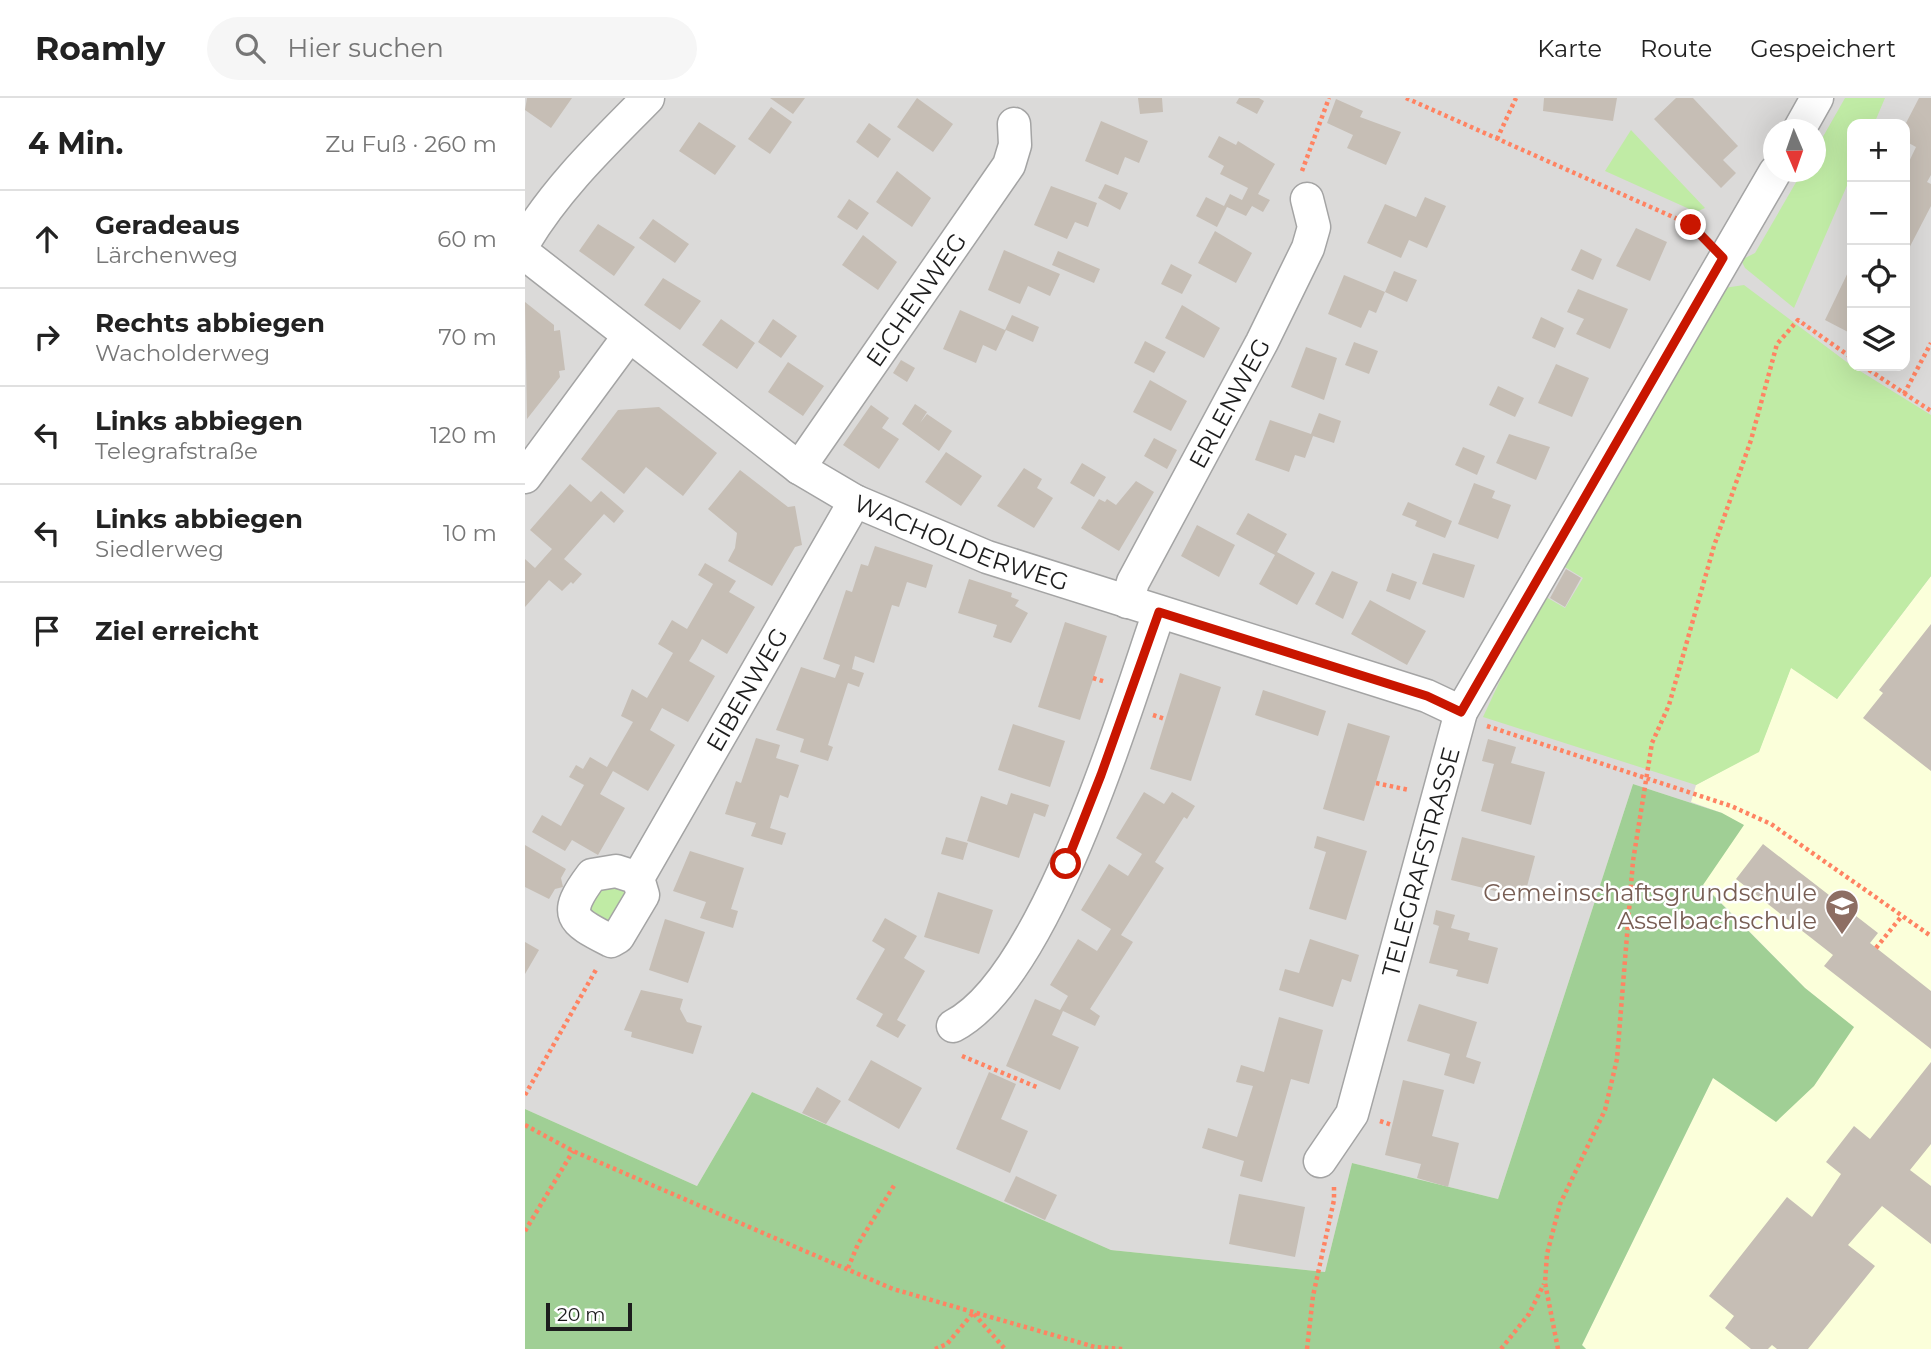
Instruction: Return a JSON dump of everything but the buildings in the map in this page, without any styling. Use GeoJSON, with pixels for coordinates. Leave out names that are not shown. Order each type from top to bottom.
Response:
{"type":"FeatureCollection","features":[{"type":"Feature","properties":{"kind":"street"},"geometry":{"type":"LineString","coordinates":[[525,241],[542,212],[565,183],[648,98]]}},
{"type":"Feature","properties":{"kind":"street"},"geometry":{"type":"LineString","coordinates":[[1806,119],[1818,98]]}},
{"type":"Feature","properties":{"kind":"street","name":"EICHENWEG"},"geometry":{"type":"LineString","coordinates":[[799,468],[1009,164],[1015,145],[1014,124]]}},
{"type":"Feature","properties":{"kind":"street","name":"TELEGRAFSTRASSE"},"geometry":{"type":"LineString","coordinates":[[1320,1161],[1352,1114],[1461,712],[1769,182]]}},
{"type":"Feature","properties":{"kind":"street","name":"ERLENWEG"},"geometry":{"type":"LineString","coordinates":[[1127,602],[1133,582],[1262,342],[1308,248],[1314,227],[1307,199]]}},
{"type":"Feature","properties":{"kind":"street","name":"WACHOLDERWEG"},"geometry":{"type":"LineString","coordinates":[[525,254],[799,468],[855,501],[987,557],[1427,696],[1461,712]]}},
{"type":"Feature","properties":{"kind":"street"},"geometry":{"type":"LineString","coordinates":[[525,477],[629,336]]}},
{"type":"Feature","properties":{"kind":"street","name":"EIBENWEG"},"geometry":{"type":"LineString","coordinates":[[611,941],[618,937],[643,895],[638,878],[855,501]]}},
{"type":"Feature","properties":{"kind":"street"},"geometry":{"type":"LineString","coordinates":[[957,1041],[973,1016],[1002,984],[1027,944],[1066,864],[1159,612]]}},
{"type":"Feature","properties":{"kind":"street"},"geometry":{"type":"LineString","coordinates":[[611,941],[580,925],[573,909],[592,875],[616,871],[638,878]]}},
{"type":"Feature","properties":{"kind":"path"},"geometry":{"type":"LineString","coordinates":[[1307,199],[1303,171],[1329,98]]}},
{"type":"Feature","properties":{"kind":"path"},"geometry":{"type":"LineString","coordinates":[[1406,98],[1691,225],[1723,258]]}},
{"type":"Feature","properties":{"kind":"path"},"geometry":{"type":"LineString","coordinates":[[1497,139],[1516,98]]}},
{"type":"Feature","properties":{"kind":"path"},"geometry":{"type":"LineString","coordinates":[[1558,1349],[1545,1283],[1547,1254],[1560,1204],[1605,1110],[1617,1059],[1633,862],[1653,743],[1669,705],[1714,546],[1751,440],[1777,344],[1798,320],[1847,354]]}},
{"type":"Feature","properties":{"kind":"path"},"geometry":{"type":"LineString","coordinates":[[1904,394],[1931,342]]}},
{"type":"Feature","properties":{"kind":"path"},"geometry":{"type":"LineString","coordinates":[[1870,371],[1931,411]]}},
{"type":"Feature","properties":{"kind":"path"},"geometry":{"type":"LineString","coordinates":[[1461,712],[1477,723],[1731,806],[1771,824],[1931,936]]}},
{"type":"Feature","properties":{"kind":"path"},"geometry":{"type":"LineString","coordinates":[[1876,948],[1901,917]]}},
{"type":"Feature","properties":{"kind":"path"},"geometry":{"type":"LineString","coordinates":[[525,1095],[611,941]]}},
{"type":"Feature","properties":{"kind":"path"},"geometry":{"type":"LineString","coordinates":[[957,1041],[1038,1088]]}},
{"type":"Feature","properties":{"kind":"path"},"geometry":{"type":"LineString","coordinates":[[525,1125],[573,1151],[893,1289],[1095,1347],[1123,1349]]}},
{"type":"Feature","properties":{"kind":"path"},"geometry":{"type":"LineString","coordinates":[[525,1231],[573,1151]]}},
{"type":"Feature","properties":{"kind":"path"},"geometry":{"type":"LineString","coordinates":[[848,1268],[858,1244],[895,1184]]}},
{"type":"Feature","properties":{"kind":"path"},"geometry":{"type":"LineString","coordinates":[[1307,1349],[1313,1296],[1334,1200]]}},
{"type":"Feature","properties":{"kind":"path"},"geometry":{"type":"LineString","coordinates":[[1501,1349],[1529,1314],[1545,1283]]}},
{"type":"Feature","properties":{"kind":"path"},"geometry":{"type":"LineString","coordinates":[[935,1349],[947,1344],[973,1313]]}},
{"type":"Feature","properties":{"kind":"path"},"geometry":{"type":"LineString","coordinates":[[973,1313],[1006,1349]]}},
{"type":"Feature","properties":{"kind":"shaded area"},"geometry":{"type":"Polygon","coordinates":[[[525,98],[1931,98],[1931,1349],[1586,1349],[1854,1028],[1805,988],[1743,826],[1722,813],[1633,784],[1498,1199],[1352,1163],[1325,1272],[1111,1250],[752,1092],[697,1186],[525,1109],[525,98]]]}},
{"type":"Feature","properties":{"kind":"shaded area","name":"Gemeinschaftsgrundschule Asselbachschule"},"geometry":{"type":"Polygon","coordinates":[[[1931,576],[1931,1349],[1586,1349],[1582,1345],[1713,1078],[1854,1028],[1805,988],[1703,884],[1722,813],[1691,802],[1696,785],[1759,751],[1791,667],[1837,699],[1931,576]]]}},
{"type":"Feature","properties":{"kind":"green space"},"geometry":{"type":"Polygon","coordinates":[[[1845,98],[1885,98],[1876,119],[1847,119],[1847,186],[1794,308],[1745,268],[1741,260],[1755,253],[1796,182],[1826,182],[1826,131],[1845,98]]]}},
{"type":"Feature","properties":{"kind":"green space"},"geometry":{"type":"Polygon","coordinates":[[[1631,130],[1705,208],[1696,212],[1605,171],[1631,130]]]}},
{"type":"Feature","properties":{"kind":"green space"},"geometry":{"type":"Polygon","coordinates":[[[1744,285],[1847,362],[1847,371],[1860,371],[1931,415],[1931,576],[1837,699],[1791,668],[1759,752],[1696,785],[1483,717],[1512,655],[1546,597],[1565,608],[1583,578],[1563,566],[1724,288],[1744,285]]]}},
{"type":"Feature","properties":{"kind":"green space"},"geometry":{"type":"Polygon","coordinates":[[[1633,784],[1722,813],[1744,825],[1703,885],[1805,988],[1854,1027],[1814,1086],[1776,1122],[1713,1078],[1582,1345],[1586,1349],[525,1349],[525,1109],[697,1186],[752,1092],[1111,1250],[1325,1272],[1352,1163],[1498,1199],[1633,784]]]}},
{"type":"Feature","properties":{"kind":"green space"},"geometry":{"type":"Polygon","coordinates":[[[599,886],[622,886],[628,897],[610,925],[588,913],[599,886]]]}},
{"type":"Feature","properties":{"kind":"place","name":"Gemeinschaftsgrundschule Asselbachschule"},"geometry":{"type":"Point","coordinates":[1842,936]}},
{"type":"Feature","properties":{"kind":"route"},"geometry":{"type":"LineString","coordinates":[[1066,864],[1159,612],[1427,696],[1461,712],[1523,600],[1723,258],[1691,225]]}}]}
